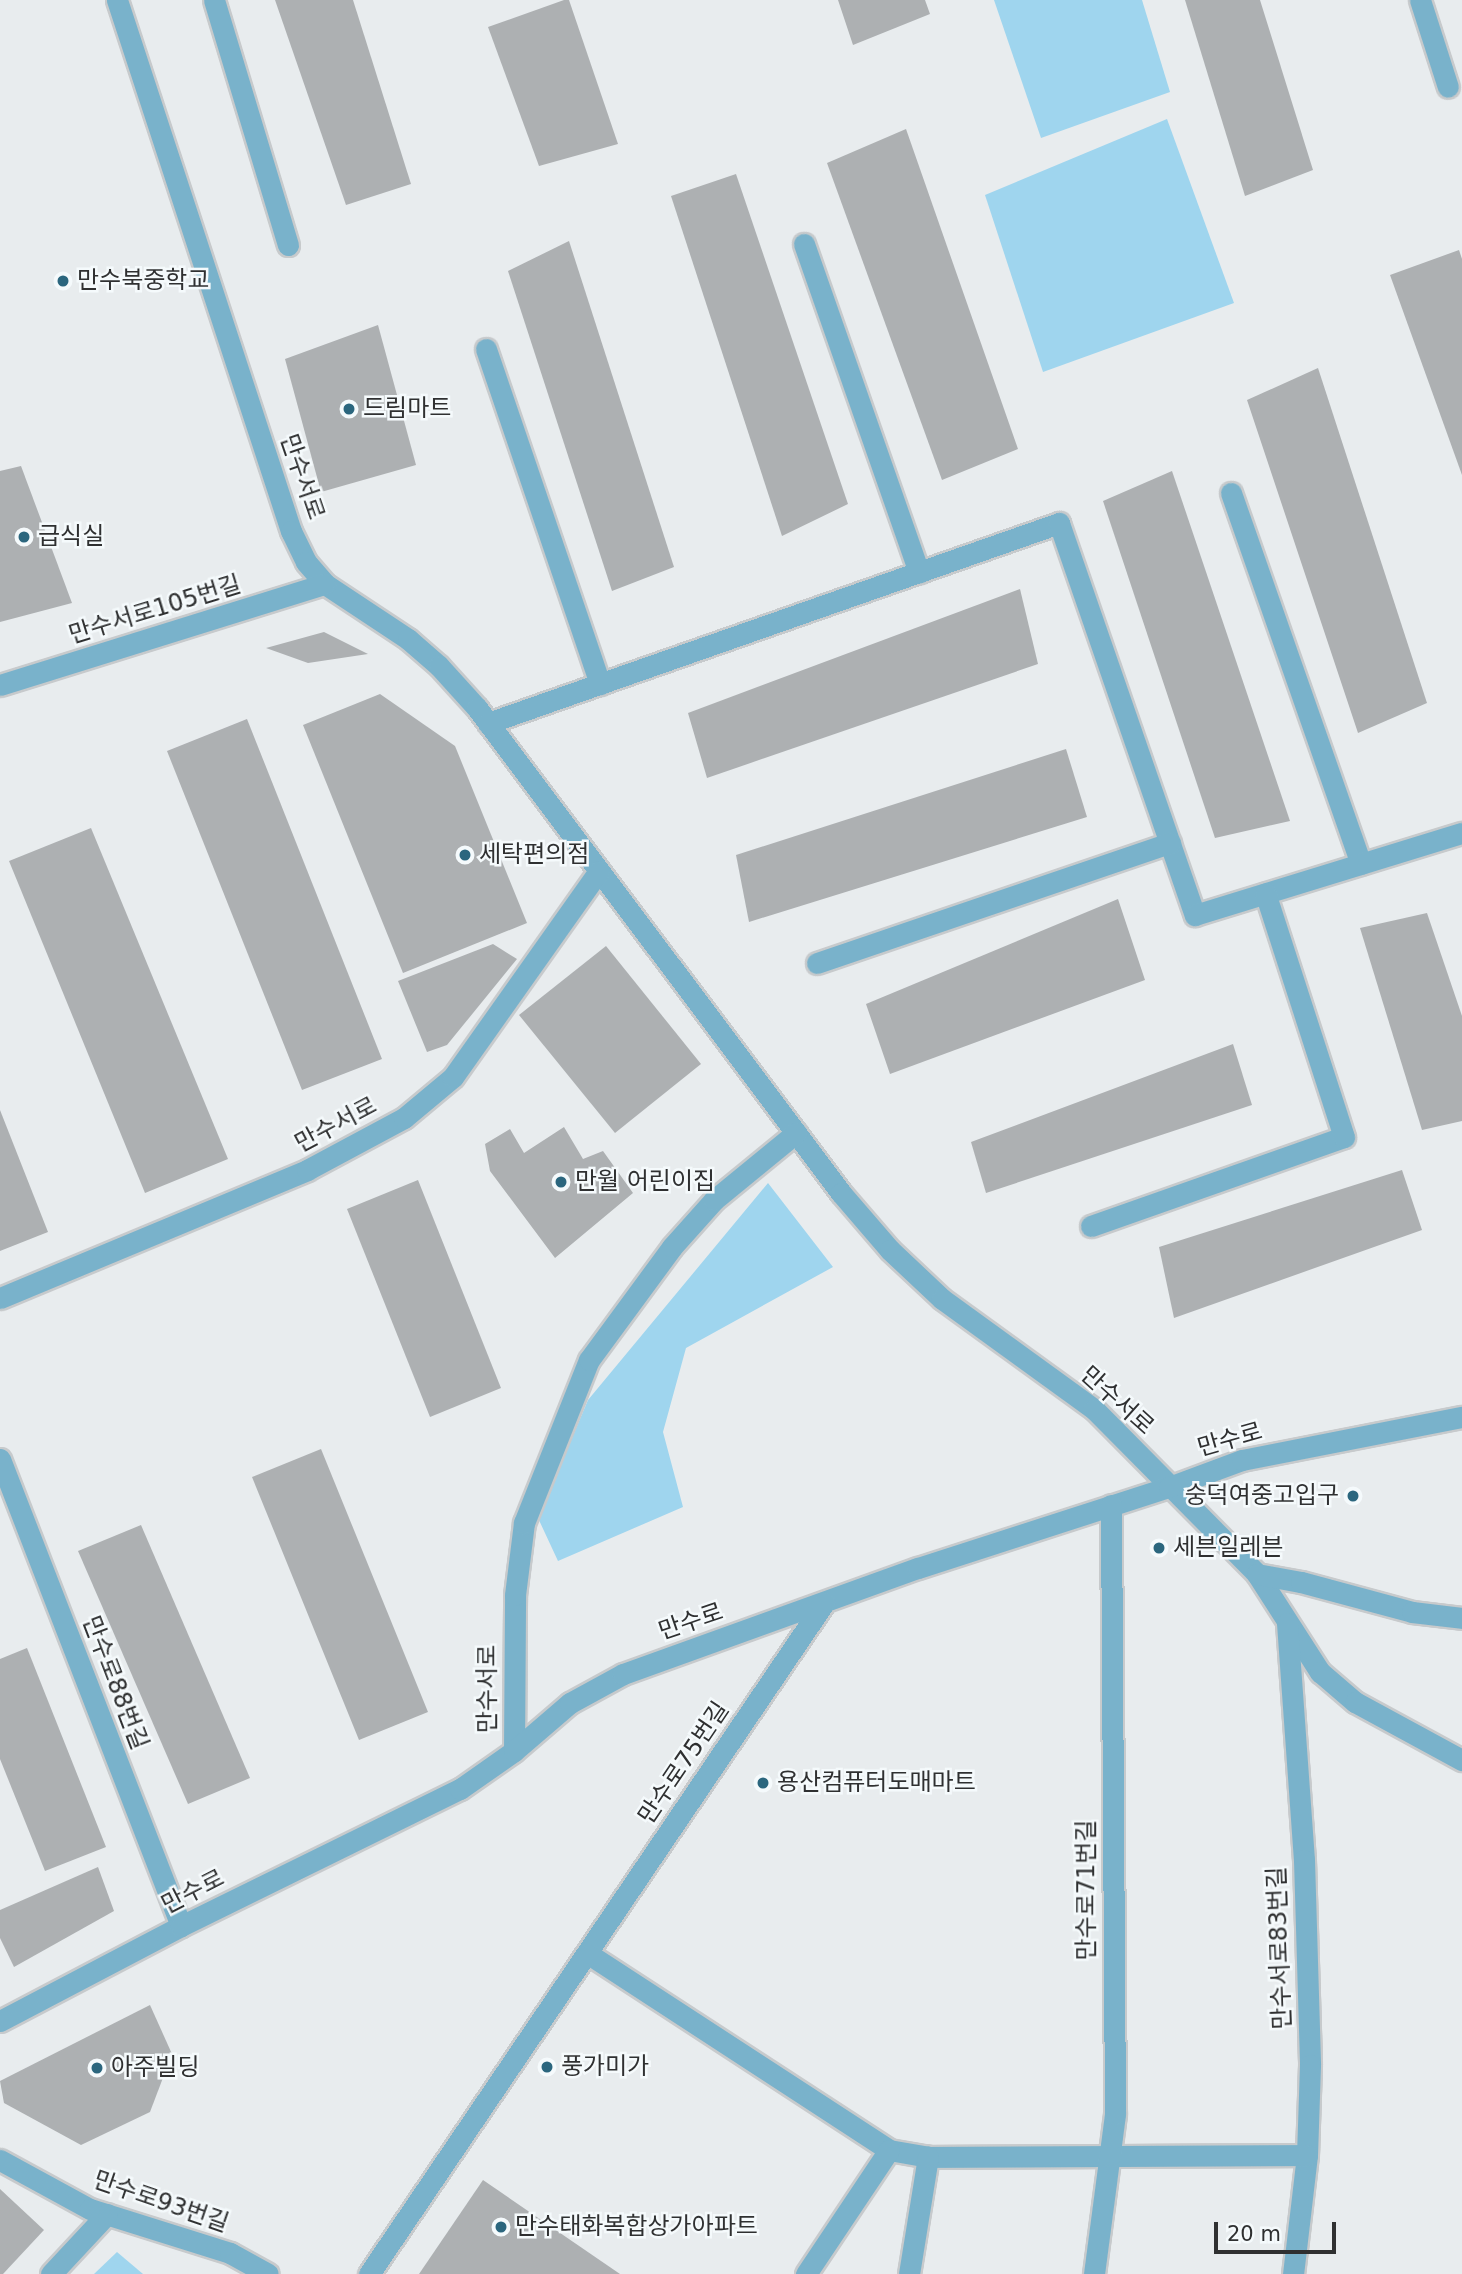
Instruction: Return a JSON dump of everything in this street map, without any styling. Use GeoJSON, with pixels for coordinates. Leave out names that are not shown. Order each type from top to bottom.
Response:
{"type":"FeatureCollection","features":[{"type":"Feature","properties":{"kind":"street","name":"만수서로"},"geometry":{"type":"LineString","coordinates":[[117,0],[291,531],[306,562],[325,584],[408,639],[439,666],[488,723],[796,1133],[890,1250],[942,1299],[1094,1409],[1257,1574],[1320,1672],[1355,1702],[1462,1760]]}},
{"type":"Feature","properties":{"kind":"street"},"geometry":{"type":"LineString","coordinates":[[214,0],[288,245]]}},
{"type":"Feature","properties":{"kind":"street"},"geometry":{"type":"LineString","coordinates":[[1420,0],[1448,87]]}},
{"type":"Feature","properties":{"kind":"street"},"geometry":{"type":"LineString","coordinates":[[804,244],[919,572]]}},
{"type":"Feature","properties":{"kind":"street"},"geometry":{"type":"LineString","coordinates":[[486,349],[600,684]]}},
{"type":"Feature","properties":{"kind":"street"},"geometry":{"type":"LineString","coordinates":[[1231,493],[1361,864]]}},
{"type":"Feature","properties":{"kind":"street"},"geometry":{"type":"LineString","coordinates":[[488,723],[1059,523],[1195,915],[1462,832]]}},
{"type":"Feature","properties":{"kind":"street","name":"만수서로105번길"},"geometry":{"type":"LineString","coordinates":[[0,685],[325,584]]}},
{"type":"Feature","properties":{"kind":"street"},"geometry":{"type":"LineString","coordinates":[[817,962],[1170,843]]}},
{"type":"Feature","properties":{"kind":"street","name":"만수서로"},"geometry":{"type":"LineString","coordinates":[[0,1298],[307,1170],[404,1118],[453,1077],[599,871]]}},
{"type":"Feature","properties":{"kind":"street"},"geometry":{"type":"LineString","coordinates":[[1091,1226],[1344,1137],[1265,894]]}},
{"type":"Feature","properties":{"kind":"street","name":"만수서로"},"geometry":{"type":"LineString","coordinates":[[514,1751],[515,1595],[524,1523],[589,1360],[672,1247],[714,1200],[796,1133]]}},
{"type":"Feature","properties":{"kind":"street","name":"만수로"},"geometry":{"type":"LineString","coordinates":[[0,2021],[181,1926],[460,1789],[514,1751],[570,1703],[623,1674],[1111,1505],[1170,1488],[1242,1460],[1462,1417]]}},
{"type":"Feature","properties":{"kind":"street","name":"만수로88번길"},"geometry":{"type":"LineString","coordinates":[[0,1459],[181,1926]]}},
{"type":"Feature","properties":{"kind":"street","name":"만수로71번길"},"geometry":{"type":"LineString","coordinates":[[1094,2274],[1115,2114],[1111,1505]]}},
{"type":"Feature","properties":{"kind":"street"},"geometry":{"type":"LineString","coordinates":[[1257,1574],[1301,1582],[1412,1612],[1462,1618]]}},
{"type":"Feature","properties":{"kind":"street","name":"만수로75번길"},"geometry":{"type":"LineString","coordinates":[[369,2274],[824,1603]]}},
{"type":"Feature","properties":{"kind":"street","name":"만수서로83번길"},"geometry":{"type":"LineString","coordinates":[[1287,1620],[1304,1860],[1310,2065],[1307,2155],[1293,2274]]}},
{"type":"Feature","properties":{"kind":"street"},"geometry":{"type":"LineString","coordinates":[[587,1953],[889,2150],[928,2157],[1307,2155]]}},
{"type":"Feature","properties":{"kind":"street"},"geometry":{"type":"LineString","coordinates":[[806,2274],[889,2150]]}},
{"type":"Feature","properties":{"kind":"street"},"geometry":{"type":"LineString","coordinates":[[909,2274],[928,2157]]}},
{"type":"Feature","properties":{"kind":"street","name":"만수로93번길"},"geometry":{"type":"LineString","coordinates":[[0,2160],[90,2209],[230,2253],[268,2274]]}},
{"type":"Feature","properties":{"kind":"street"},"geometry":{"type":"LineString","coordinates":[[51,2274],[107,2214]]}},
{"type":"Feature","properties":{"kind":"shaded area"},"geometry":{"type":"Polygon","coordinates":[[[994,0],[1142,0],[1170,92],[1041,138],[994,0]]]}},
{"type":"Feature","properties":{"kind":"shaded area"},"geometry":{"type":"Polygon","coordinates":[[[1167,119],[1234,303],[1043,372],[985,195],[1167,119]]]}},
{"type":"Feature","properties":{"kind":"shaded area"},"geometry":{"type":"Polygon","coordinates":[[[768,1183],[833,1267],[686,1348],[663,1432],[683,1507],[558,1561],[538,1518],[588,1400],[768,1183]]]}},
{"type":"Feature","properties":{"kind":"shaded area"},"geometry":{"type":"Polygon","coordinates":[[[117,2252],[143,2274],[94,2274],[117,2252]]]}},
{"type":"Feature","properties":{"kind":"building"},"geometry":{"type":"Polygon","coordinates":[[[275,0],[353,0],[411,184],[346,205],[275,0]]]}},
{"type":"Feature","properties":{"kind":"building"},"geometry":{"type":"Polygon","coordinates":[[[569,0],[618,144],[539,166],[488,27],[569,0]]]}},
{"type":"Feature","properties":{"kind":"building"},"geometry":{"type":"Polygon","coordinates":[[[838,0],[925,0],[930,14],[853,45],[838,0]]]}},
{"type":"Feature","properties":{"kind":"building"},"geometry":{"type":"Polygon","coordinates":[[[1185,0],[1260,0],[1313,170],[1245,196],[1185,0]]]}},
{"type":"Feature","properties":{"kind":"building"},"geometry":{"type":"Polygon","coordinates":[[[906,129],[1018,449],[942,480],[827,163],[906,129]]]}},
{"type":"Feature","properties":{"kind":"building"},"geometry":{"type":"Polygon","coordinates":[[[736,174],[848,504],[782,536],[671,196],[736,174]]]}},
{"type":"Feature","properties":{"kind":"building"},"geometry":{"type":"Polygon","coordinates":[[[569,241],[674,567],[612,591],[508,271],[569,241]]]}},
{"type":"Feature","properties":{"kind":"building"},"geometry":{"type":"Polygon","coordinates":[[[1459,250],[1462,259],[1462,475],[1390,275],[1459,250]]]}},
{"type":"Feature","properties":{"kind":"building"},"geometry":{"type":"Polygon","coordinates":[[[378,325],[416,465],[321,492],[285,359],[378,325]]]}},
{"type":"Feature","properties":{"kind":"building"},"geometry":{"type":"Polygon","coordinates":[[[1318,368],[1427,703],[1358,733],[1247,400],[1318,368]]]}},
{"type":"Feature","properties":{"kind":"building","name":"급식실"},"geometry":{"type":"Polygon","coordinates":[[[21,466],[72,603],[0,622],[0,471],[21,466]]]}},
{"type":"Feature","properties":{"kind":"building"},"geometry":{"type":"Polygon","coordinates":[[[1172,471],[1290,821],[1215,838],[1103,501],[1172,471]]]}},
{"type":"Feature","properties":{"kind":"building"},"geometry":{"type":"Polygon","coordinates":[[[1020,589],[1038,664],[707,778],[688,713],[1020,589]]]}},
{"type":"Feature","properties":{"kind":"building"},"geometry":{"type":"Polygon","coordinates":[[[324,632],[368,654],[308,663],[266,648],[324,632]]]}},
{"type":"Feature","properties":{"kind":"building"},"geometry":{"type":"Polygon","coordinates":[[[380,694],[455,746],[527,923],[403,973],[303,725],[380,694]]]}},
{"type":"Feature","properties":{"kind":"building"},"geometry":{"type":"Polygon","coordinates":[[[247,719],[382,1059],[302,1090],[167,751],[247,719]]]}},
{"type":"Feature","properties":{"kind":"building"},"geometry":{"type":"Polygon","coordinates":[[[1066,749],[1087,817],[749,922],[736,855],[1066,749]]]}},
{"type":"Feature","properties":{"kind":"building"},"geometry":{"type":"Polygon","coordinates":[[[91,828],[228,1159],[145,1193],[9,861],[91,828]]]}},
{"type":"Feature","properties":{"kind":"building"},"geometry":{"type":"Polygon","coordinates":[[[1118,899],[1145,980],[890,1074],[866,1004],[1118,899]]]}},
{"type":"Feature","properties":{"kind":"building"},"geometry":{"type":"Polygon","coordinates":[[[1427,913],[1462,1016],[1462,1121],[1422,1130],[1360,928],[1427,913]]]}},
{"type":"Feature","properties":{"kind":"building"},"geometry":{"type":"Polygon","coordinates":[[[493,944],[517,959],[447,1045],[427,1052],[398,981],[493,944]]]}},
{"type":"Feature","properties":{"kind":"building"},"geometry":{"type":"Polygon","coordinates":[[[606,946],[701,1064],[615,1133],[519,1015],[606,946]]]}},
{"type":"Feature","properties":{"kind":"building"},"geometry":{"type":"Polygon","coordinates":[[[1233,1044],[1252,1105],[986,1193],[971,1142],[1233,1044]]]}},
{"type":"Feature","properties":{"kind":"building"},"geometry":{"type":"Polygon","coordinates":[[[0,1110],[48,1232],[0,1251],[0,1110]]]}},
{"type":"Feature","properties":{"kind":"building","name":"만월 어린이집"},"geometry":{"type":"Polygon","coordinates":[[[564,1127],[583,1159],[603,1151],[633,1193],[555,1258],[490,1171],[485,1144],[510,1129],[524,1153],[564,1127]]]}},
{"type":"Feature","properties":{"kind":"building"},"geometry":{"type":"Polygon","coordinates":[[[1402,1170],[1422,1230],[1174,1318],[1159,1247],[1402,1170]]]}},
{"type":"Feature","properties":{"kind":"building"},"geometry":{"type":"Polygon","coordinates":[[[418,1180],[501,1388],[430,1417],[347,1209],[418,1180]]]}},
{"type":"Feature","properties":{"kind":"building"},"geometry":{"type":"Polygon","coordinates":[[[321,1449],[428,1712],[359,1740],[252,1477],[321,1449]]]}},
{"type":"Feature","properties":{"kind":"building"},"geometry":{"type":"Polygon","coordinates":[[[141,1525],[250,1778],[188,1804],[78,1551],[141,1525]]]}},
{"type":"Feature","properties":{"kind":"building"},"geometry":{"type":"Polygon","coordinates":[[[27,1648],[106,1847],[45,1871],[0,1759],[0,1659],[27,1648]]]}},
{"type":"Feature","properties":{"kind":"building"},"geometry":{"type":"Polygon","coordinates":[[[98,1867],[114,1911],[14,1967],[0,1938],[0,1910],[98,1867]]]}},
{"type":"Feature","properties":{"kind":"building","name":"아주빌딩"},"geometry":{"type":"Polygon","coordinates":[[[150,2005],[172,2054],[150,2112],[81,2145],[4,2103],[0,2081],[150,2005]]]}},
{"type":"Feature","properties":{"kind":"building","name":"만수태화복합상가아파트"},"geometry":{"type":"Polygon","coordinates":[[[483,2180],[620,2274],[419,2274],[483,2180]]]}},
{"type":"Feature","properties":{"kind":"building"},"geometry":{"type":"Polygon","coordinates":[[[0,2189],[44,2230],[3,2274],[0,2274],[0,2189]]]}},
{"type":"Feature","properties":{"kind":"place","name":"만수북중학교"},"geometry":{"type":"Point","coordinates":[63,281]}},
{"type":"Feature","properties":{"kind":"place","name":"드림마트"},"geometry":{"type":"Point","coordinates":[349,409]}},
{"type":"Feature","properties":{"kind":"place","name":"급식실"},"geometry":{"type":"Point","coordinates":[24,537]}},
{"type":"Feature","properties":{"kind":"place","name":"세탁편의점"},"geometry":{"type":"Point","coordinates":[465,855]}},
{"type":"Feature","properties":{"kind":"place","name":"만월 어린이집"},"geometry":{"type":"Point","coordinates":[561,1182]}},
{"type":"Feature","properties":{"kind":"place","name":"숭덕여중고입구"},"geometry":{"type":"Point","coordinates":[1353,1496]}},
{"type":"Feature","properties":{"kind":"place","name":"세븐일레븐"},"geometry":{"type":"Point","coordinates":[1159,1548]}},
{"type":"Feature","properties":{"kind":"place","name":"용산컴퓨터도매마트"},"geometry":{"type":"Point","coordinates":[763,1783]}},
{"type":"Feature","properties":{"kind":"place","name":"풍가미가"},"geometry":{"type":"Point","coordinates":[547,2067]}},
{"type":"Feature","properties":{"kind":"place","name":"아주빌딩"},"geometry":{"type":"Point","coordinates":[97,2068]}},
{"type":"Feature","properties":{"kind":"place","name":"만수태화복합상가아파트"},"geometry":{"type":"Point","coordinates":[501,2227]}}]}
